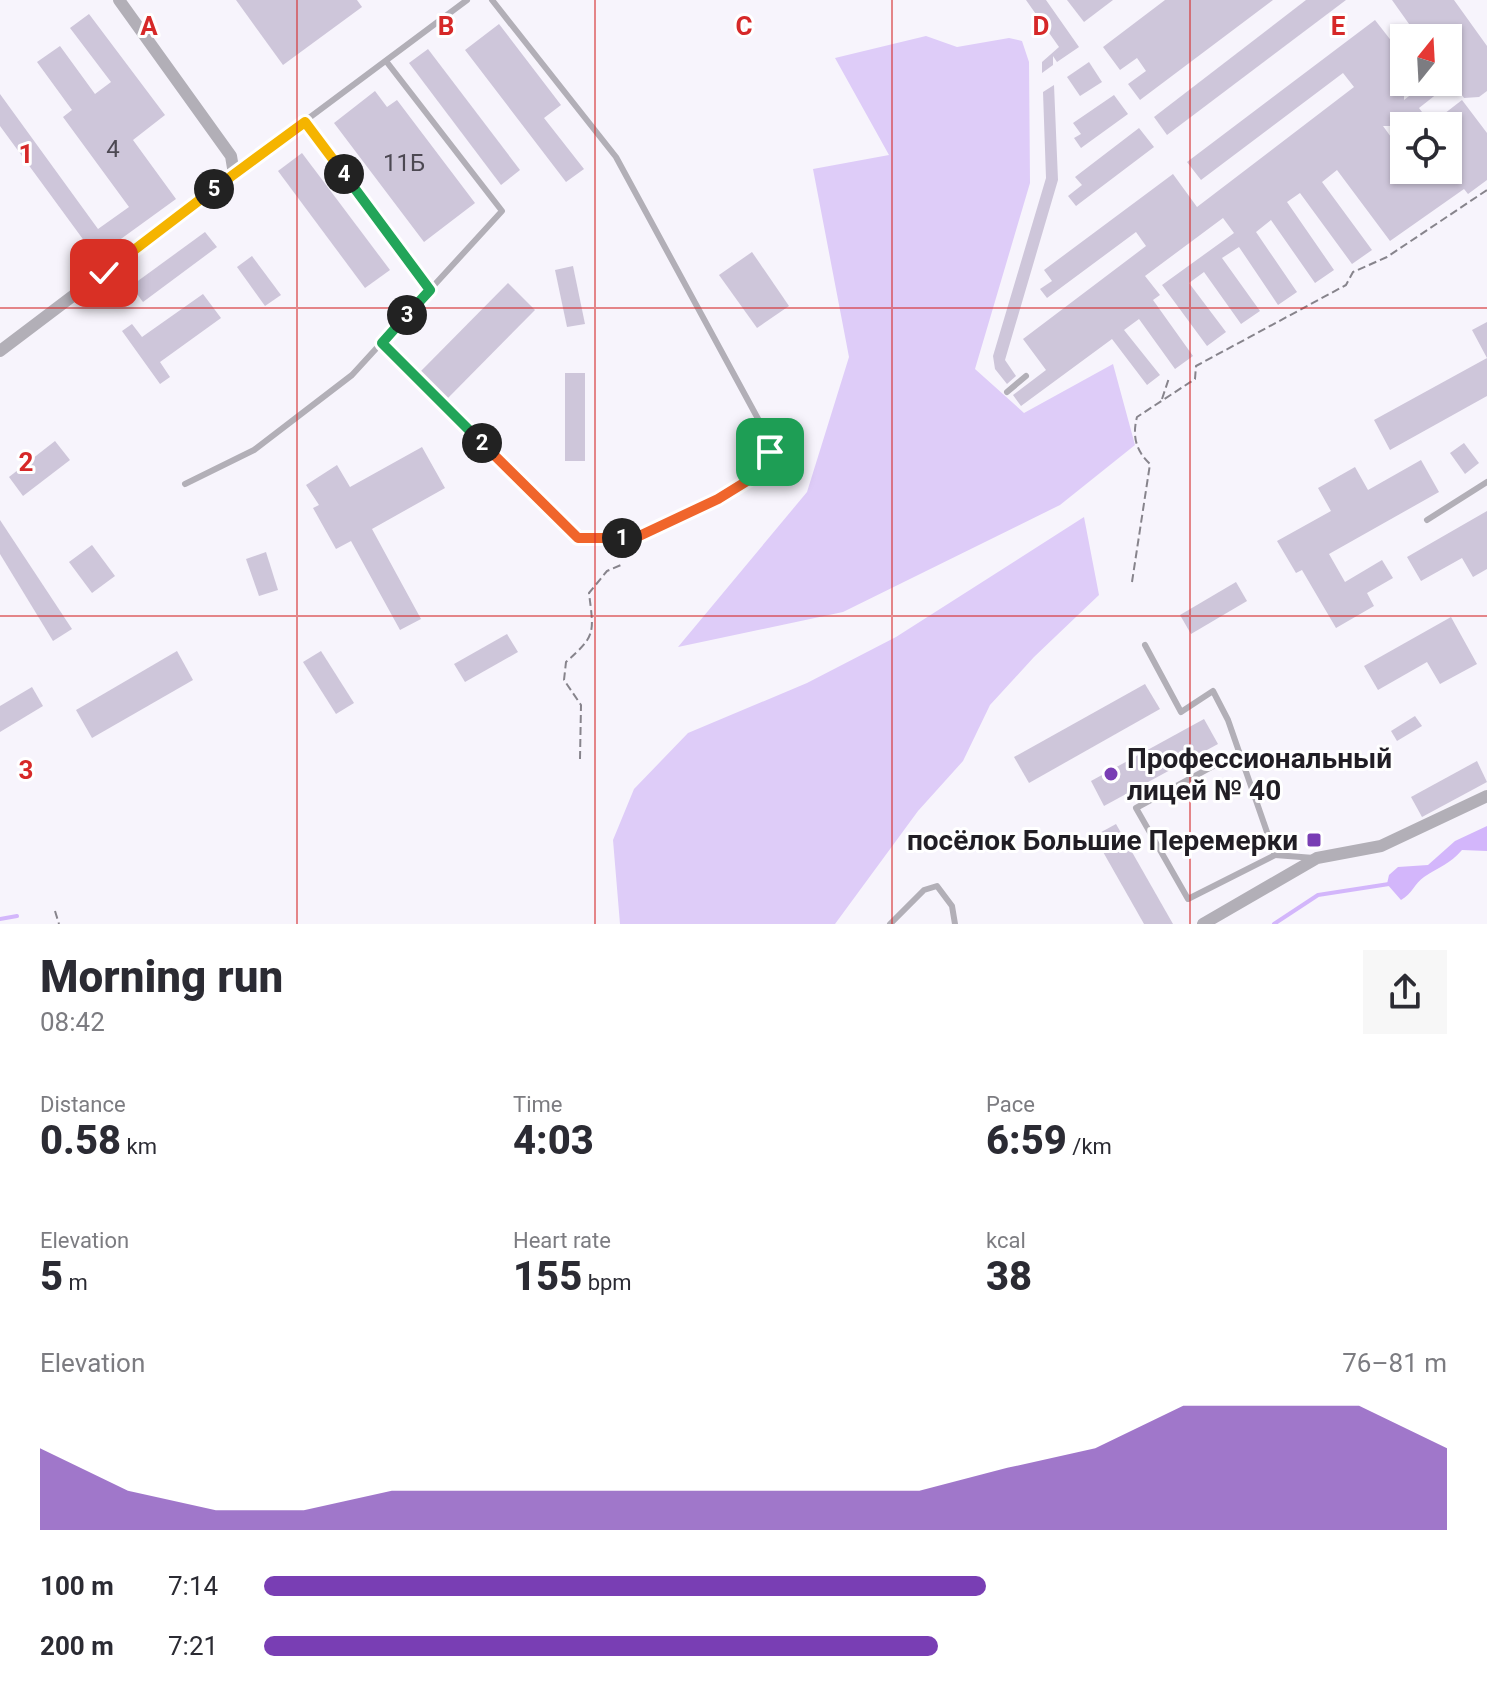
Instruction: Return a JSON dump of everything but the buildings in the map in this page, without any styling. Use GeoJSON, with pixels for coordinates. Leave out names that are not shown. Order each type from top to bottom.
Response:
{"type":"FeatureCollection","features":[{"type":"Feature","properties":{"kind":"street"},"geometry":{"type":"LineString","coordinates":[[0,351],[234,174],[231,156],[119,0]]}},
{"type":"Feature","properties":{"kind":"street"},"geometry":{"type":"LineString","coordinates":[[1203,924],[1317,858],[1381,846],[1487,796]]}},
{"type":"Feature","properties":{"kind":"lane"},"geometry":{"type":"LineString","coordinates":[[234,174],[467,0]]}},
{"type":"Feature","properties":{"kind":"lane"},"geometry":{"type":"LineString","coordinates":[[382,343],[578,538],[635,538],[718,499],[760,473],[770,452],[763,428],[616,157],[492,0]]}},
{"type":"Feature","properties":{"kind":"lane"},"geometry":{"type":"LineString","coordinates":[[185,484],[254,450],[352,375],[502,211],[386,61]]}},
{"type":"Feature","properties":{"kind":"lane"},"geometry":{"type":"LineString","coordinates":[[305,122],[430,290]]}},
{"type":"Feature","properties":{"kind":"lane"},"geometry":{"type":"LineString","coordinates":[[1007,392],[1026,376]]}},
{"type":"Feature","properties":{"kind":"lane"},"geometry":{"type":"LineString","coordinates":[[1427,520],[1487,482]]}},
{"type":"Feature","properties":{"kind":"lane"},"geometry":{"type":"LineString","coordinates":[[618,538],[625,555]]}},
{"type":"Feature","properties":{"kind":"lane"},"geometry":{"type":"LineString","coordinates":[[1145,645],[1181,712],[1213,691],[1239,752],[1275,855]]}},
{"type":"Feature","properties":{"kind":"lane"},"geometry":{"type":"LineString","coordinates":[[1239,752],[1136,808],[1188,899],[1275,855],[1317,858]]}},
{"type":"Feature","properties":{"kind":"lane"},"geometry":{"type":"LineString","coordinates":[[890,924],[924,890],[937,886],[952,906],[955,924]]}},
{"type":"Feature","properties":{"kind":"path"},"geometry":{"type":"LineString","coordinates":[[1132,582],[1150,464],[1139,454],[1135,440],[1137,417],[1195,379],[1196,366],[1346,285],[1353,272],[1387,257],[1487,190]]}},
{"type":"Feature","properties":{"kind":"path"},"geometry":{"type":"LineString","coordinates":[[1161,402],[1169,378]]}},
{"type":"Feature","properties":{"kind":"path"},"geometry":{"type":"LineString","coordinates":[[580,759],[581,705],[564,680],[566,662],[589,641],[592,623],[589,593],[607,571],[618,568],[625,555]]}},
{"type":"Feature","properties":{"kind":"path"},"geometry":{"type":"LineString","coordinates":[[55,911],[59,924]]}},
{"type":"Feature","properties":{"kind":"shaded area"},"geometry":{"type":"Polygon","coordinates":[[[926,36],[957,47],[1009,38],[1022,41],[1029,62],[1030,183],[975,369],[1024,413],[1113,364],[1135,445],[1060,505],[843,612],[678,647],[807,492],[849,357],[813,169],[889,155],[835,58],[926,36]]]}},
{"type":"Feature","properties":{"kind":"shaded area"},"geometry":{"type":"Polygon","coordinates":[[[1084,517],[1099,595],[1034,657],[990,705],[963,761],[918,811],[835,924],[620,924],[613,840],[634,789],[688,733],[807,683],[896,637],[1084,517]]]}},
{"type":"Feature","properties":{"kind":"shaded area"},"geometry":{"type":"Polygon","coordinates":[[[1487,826],[1487,851],[1462,850],[1421,879],[1401,900],[1387,884],[1389,875],[1398,867],[1428,865],[1455,841],[1487,826]]]}},
{"type":"Feature","properties":{"kind":"waterway"},"geometry":{"type":"LineString","coordinates":[[1274,924],[1318,895],[1389,884]]}},
{"type":"Feature","properties":{"kind":"waterway"},"geometry":{"type":"LineString","coordinates":[[0,919],[17,916]]}},
{"type":"Feature","properties":{"kind":"place","name":"Профессиональный лицей № 40"},"geometry":{"type":"Point","coordinates":[1111,774]}},
{"type":"Feature","properties":{"kind":"place","name":"посёлок Большие Перемерки"},"geometry":{"type":"Point","coordinates":[1314,840]}},
{"type":"Feature","properties":{"kind":"route"},"geometry":{"type":"LineString","coordinates":[[104,273],[305,122],[430,290],[382,343],[578,538],[635,538],[718,499],[760,473],[770,452]]}}]}
